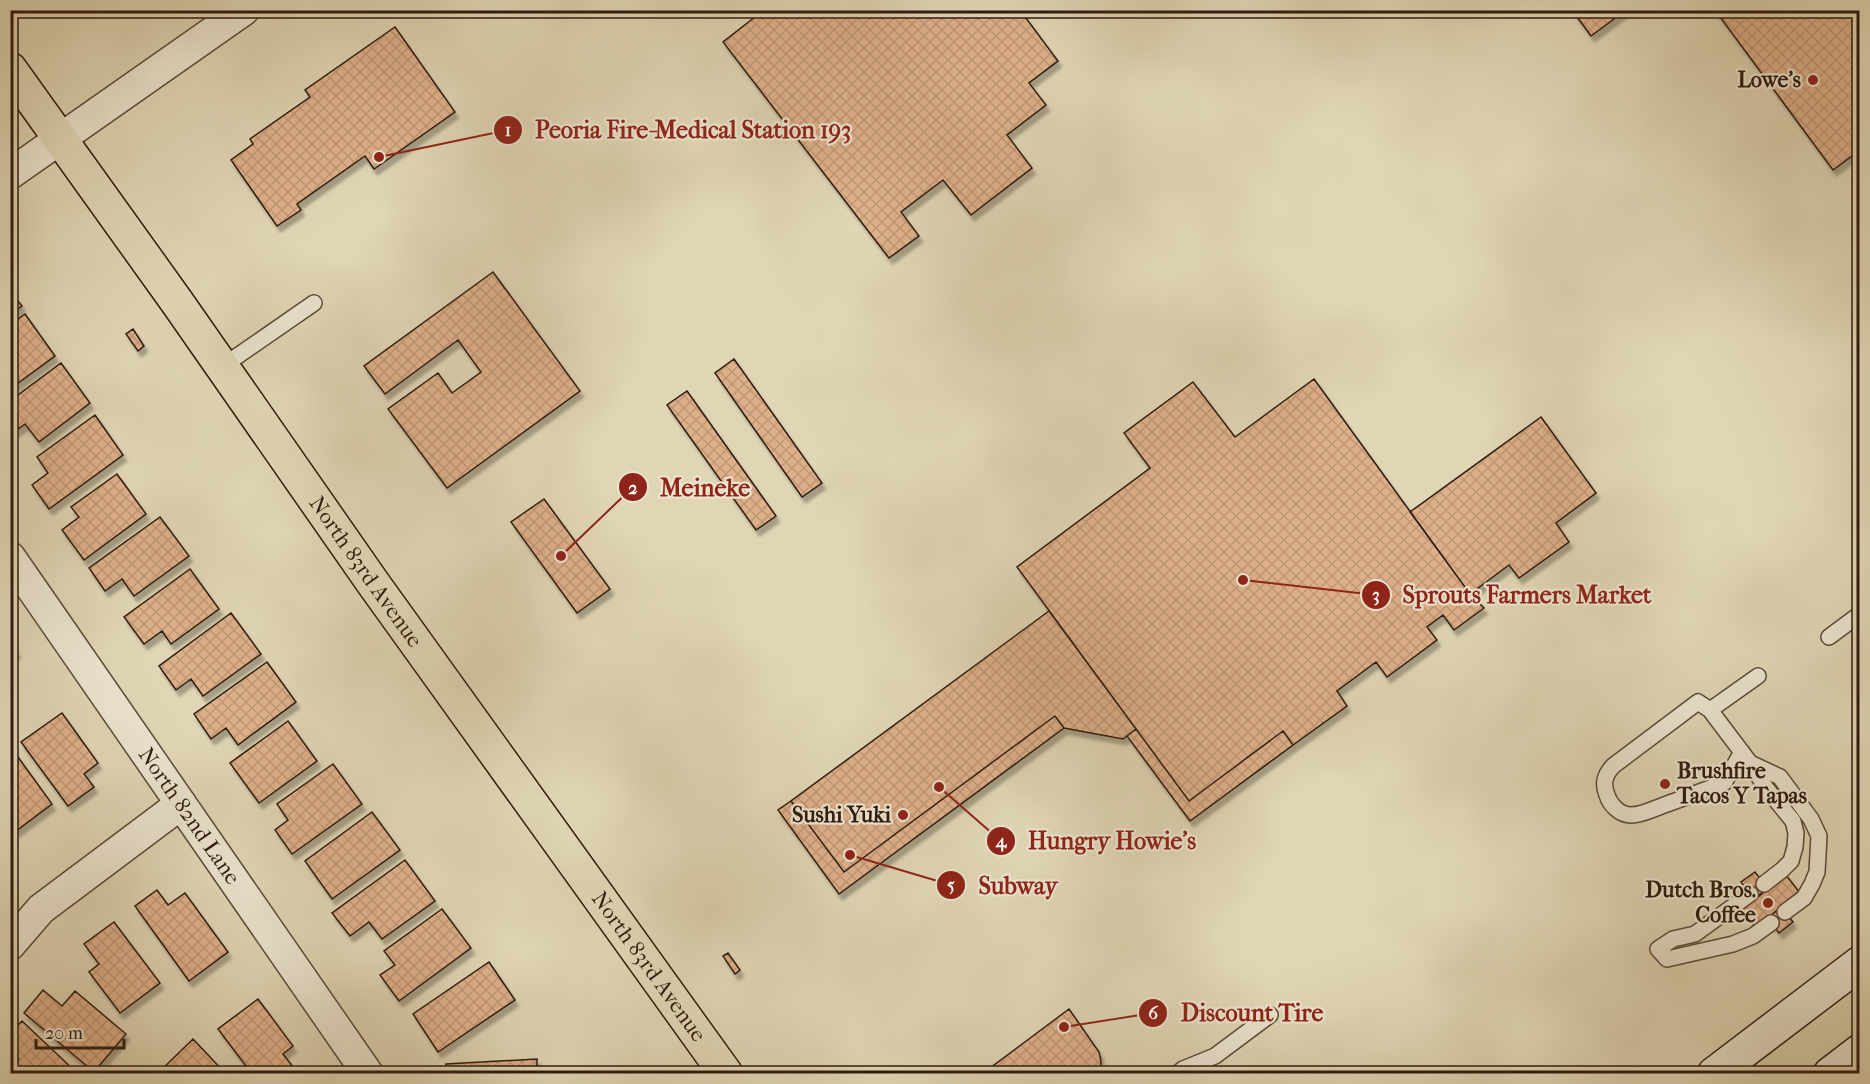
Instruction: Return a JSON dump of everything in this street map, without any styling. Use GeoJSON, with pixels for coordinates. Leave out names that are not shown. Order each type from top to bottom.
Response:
{"type":"FeatureCollection","features":[{"type":"Feature","properties":{"kind":"main road","name":"North 83rd Avenue"},"geometry":{"type":"LineString","coordinates":[[10,69],[222,366],[373,583],[726,1074]]}},
{"type":"Feature","properties":{"kind":"main road"},"geometry":{"type":"LineString","coordinates":[[1714,1074],[1860,963]]}},
{"type":"Feature","properties":{"kind":"main road"},"geometry":{"type":"LineString","coordinates":[[1830,1074],[1860,1051]]}},
{"type":"Feature","properties":{"kind":"street"},"geometry":{"type":"LineString","coordinates":[[10,174],[244,10]]}},
{"type":"Feature","properties":{"kind":"street","name":"North 82nd Lane"},"geometry":{"type":"LineString","coordinates":[[10,557],[368,1074]]}},
{"type":"Feature","properties":{"kind":"street"},"geometry":{"type":"LineString","coordinates":[[10,945],[40,909],[181,804]]}},
{"type":"Feature","properties":{"kind":"lane"},"geometry":{"type":"LineString","coordinates":[[222,366],[314,303]]}},
{"type":"Feature","properties":{"kind":"lane"},"geometry":{"type":"LineString","coordinates":[[1829,637],[1860,614]]}},
{"type":"Feature","properties":{"kind":"lane"},"geometry":{"type":"LineString","coordinates":[[1710,710],[1758,676]]}},
{"type":"Feature","properties":{"kind":"lane"},"geometry":{"type":"LineString","coordinates":[[1746,758],[1724,783],[1636,814],[1629,815],[1616,810],[1609,802],[1604,782],[1613,766],[1698,702],[1710,710],[1746,758],[1766,788],[1792,821],[1796,833],[1791,861],[1764,884]]}},
{"type":"Feature","properties":{"kind":"lane"},"geometry":{"type":"LineString","coordinates":[[1746,758],[1780,777],[1811,819],[1819,836],[1817,872],[1812,884],[1804,898],[1785,912]]}},
{"type":"Feature","properties":{"kind":"lane"},"geometry":{"type":"LineString","coordinates":[[1750,894],[1695,934],[1673,939],[1658,949],[1666,960],[1733,944],[1754,936],[1771,923]]}},
{"type":"Feature","properties":{"kind":"lane"},"geometry":{"type":"LineString","coordinates":[[1182,1072],[1215,1056],[1270,1015]]}},
{"type":"Feature","properties":{"kind":"building"},"geometry":{"type":"Polygon","coordinates":[[[764,10],[1020,10],[1058,61],[1029,83],[1046,105],[1007,135],[1032,168],[971,215],[943,180],[901,212],[919,236],[889,258],[723,42],[764,10]]]}},
{"type":"Feature","properties":{"kind":"building"},"geometry":{"type":"Polygon","coordinates":[[[1572,10],[1626,10],[1591,36],[1572,10]]]}},
{"type":"Feature","properties":{"kind":"building","name":"Lowe's"},"geometry":{"type":"Polygon","coordinates":[[[1715,10],[1860,10],[1860,150],[1833,170],[1715,10]]]}},
{"type":"Feature","properties":{"kind":"building"},"geometry":{"type":"Polygon","coordinates":[[[395,27],[455,112],[374,169],[365,156],[297,204],[301,210],[277,226],[231,160],[253,144],[250,139],[310,97],[305,90],[395,27]]]}},
{"type":"Feature","properties":{"kind":"building"},"geometry":{"type":"Polygon","coordinates":[[[493,272],[580,391],[447,488],[388,409],[438,373],[452,393],[481,372],[458,340],[385,394],[364,366],[493,272]]]}},
{"type":"Feature","properties":{"kind":"building"},"geometry":{"type":"Polygon","coordinates":[[[10,291],[22,306],[10,314],[10,291]]]}},
{"type":"Feature","properties":{"kind":"building"},"geometry":{"type":"Polygon","coordinates":[[[25,314],[55,356],[10,389],[10,325],[25,314]]]}},
{"type":"Feature","properties":{"kind":"building"},"geometry":{"type":"Polygon","coordinates":[[[133,329],[144,346],[138,351],[126,334],[133,329]]]}},
{"type":"Feature","properties":{"kind":"building"},"geometry":{"type":"Polygon","coordinates":[[[734,359],[822,483],[802,497],[715,373],[734,359]]]}},
{"type":"Feature","properties":{"kind":"building"},"geometry":{"type":"Polygon","coordinates":[[[61,363],[90,403],[39,442],[25,424],[10,435],[10,401],[61,363]]]}},
{"type":"Feature","properties":{"kind":"building"},"geometry":{"type":"Polygon","coordinates":[[[1314,379],[1470,594],[1484,608],[1454,630],[1443,615],[1427,627],[1437,640],[1387,677],[1376,662],[1337,691],[1347,706],[1293,745],[1283,731],[1189,801],[1017,567],[1150,468],[1124,433],[1193,382],[1235,437],[1314,379]]]}},
{"type":"Feature","properties":{"kind":"building"},"geometry":{"type":"Polygon","coordinates":[[[687,391],[776,516],[756,530],[667,405],[687,391]]]}},
{"type":"Feature","properties":{"kind":"building"},"geometry":{"type":"Polygon","coordinates":[[[95,415],[123,455],[49,509],[32,485],[48,473],[37,457],[95,415]]]}},
{"type":"Feature","properties":{"kind":"building"},"geometry":{"type":"Polygon","coordinates":[[[1541,417],[1596,493],[1556,523],[1569,542],[1519,578],[1509,565],[1470,594],[1410,512],[1541,417]]]}},
{"type":"Feature","properties":{"kind":"building"},"geometry":{"type":"Polygon","coordinates":[[[117,474],[146,514],[84,560],[62,530],[79,517],[71,507],[117,474]]]}},
{"type":"Feature","properties":{"kind":"building"},"geometry":{"type":"Polygon","coordinates":[[[544,499],[610,589],[577,613],[511,522],[544,499]]]}},
{"type":"Feature","properties":{"kind":"building"},"geometry":{"type":"Polygon","coordinates":[[[160,517],[189,556],[134,596],[122,579],[105,591],[89,568],[160,517]]]}},
{"type":"Feature","properties":{"kind":"building"},"geometry":{"type":"Polygon","coordinates":[[[190,569],[219,609],[171,644],[162,631],[144,644],[124,617],[190,569]]]}},
{"type":"Feature","properties":{"kind":"building"},"geometry":{"type":"Polygon","coordinates":[[[1049,611],[1136,729],[1123,739],[1064,728],[1055,716],[844,872],[791,801],[1049,611]]]}},
{"type":"Feature","properties":{"kind":"building"},"geometry":{"type":"Polygon","coordinates":[[[231,613],[261,654],[203,696],[191,679],[176,690],[159,666],[231,613]]]}},
{"type":"Feature","properties":{"kind":"building"},"geometry":{"type":"Polygon","coordinates":[[[10,643],[17,652],[10,656],[10,643]]]}},
{"type":"Feature","properties":{"kind":"building"},"geometry":{"type":"Polygon","coordinates":[[[267,662],[296,702],[238,745],[226,728],[211,739],[194,714],[267,662]]]}},
{"type":"Feature","properties":{"kind":"building"},"geometry":{"type":"Polygon","coordinates":[[[62,713],[98,763],[84,774],[94,787],[68,806],[21,742],[62,713]]]}},
{"type":"Feature","properties":{"kind":"building"},"geometry":{"type":"Polygon","coordinates":[[[1055,716],[1064,728],[839,894],[778,810],[791,801],[844,872],[1055,716]]]}},
{"type":"Feature","properties":{"kind":"building"},"geometry":{"type":"Polygon","coordinates":[[[288,721],[317,761],[259,803],[230,763],[288,721]]]}},
{"type":"Feature","properties":{"kind":"building"},"geometry":{"type":"Polygon","coordinates":[[[1136,729],[1189,801],[1283,731],[1293,745],[1190,821],[1127,736],[1136,729]]]}},
{"type":"Feature","properties":{"kind":"building"},"geometry":{"type":"Polygon","coordinates":[[[10,746],[52,804],[12,834],[10,832],[10,746]]]}},
{"type":"Feature","properties":{"kind":"building"},"geometry":{"type":"Polygon","coordinates":[[[333,764],[362,804],[292,854],[275,830],[288,820],[277,804],[333,764]]]}},
{"type":"Feature","properties":{"kind":"building"},"geometry":{"type":"Polygon","coordinates":[[[372,812],[400,850],[332,899],[305,861],[372,812]]]}},
{"type":"Feature","properties":{"kind":"building"},"geometry":{"type":"Polygon","coordinates":[[[405,860],[435,901],[382,939],[369,922],[350,936],[332,913],[405,860]]]}},
{"type":"Feature","properties":{"kind":"building"},"geometry":{"type":"Polygon","coordinates":[[[1755,872],[1768,889],[1754,900],[1741,882],[1755,872]]]}},
{"type":"Feature","properties":{"kind":"building","name":"Dutch Bros. Coffee"},"geometry":{"type":"Polygon","coordinates":[[[1786,875],[1800,893],[1755,927],[1742,908],[1786,875]]]}},
{"type":"Feature","properties":{"kind":"building"},"geometry":{"type":"Polygon","coordinates":[[[157,890],[168,905],[185,893],[228,952],[189,981],[135,906],[157,890]]]}},
{"type":"Feature","properties":{"kind":"building"},"geometry":{"type":"Polygon","coordinates":[[[1781,907],[1793,922],[1779,933],[1768,918],[1781,907]]]}},
{"type":"Feature","properties":{"kind":"building"},"geometry":{"type":"Polygon","coordinates":[[[442,909],[471,948],[399,1001],[380,975],[395,965],[384,951],[442,909]]]}},
{"type":"Feature","properties":{"kind":"building"},"geometry":{"type":"Polygon","coordinates":[[[114,922],[160,983],[120,1013],[89,972],[99,964],[84,944],[114,922]]]}},
{"type":"Feature","properties":{"kind":"building"},"geometry":{"type":"Polygon","coordinates":[[[728,953],[740,970],[735,974],[723,956],[728,953]]]}},
{"type":"Feature","properties":{"kind":"building"},"geometry":{"type":"Polygon","coordinates":[[[489,962],[515,1000],[438,1052],[413,1014],[489,962]]]}},
{"type":"Feature","properties":{"kind":"building"},"geometry":{"type":"Polygon","coordinates":[[[43,990],[62,1006],[75,991],[126,1034],[94,1072],[24,1013],[43,990]]]}},
{"type":"Feature","properties":{"kind":"building"},"geometry":{"type":"Polygon","coordinates":[[[258,999],[293,1046],[283,1054],[297,1072],[295,1074],[252,1074],[218,1029],[258,999]]]}},
{"type":"Feature","properties":{"kind":"building"},"geometry":{"type":"Polygon","coordinates":[[[1069,1009],[1099,1052],[1100,1074],[982,1074],[1069,1009]]]}},
{"type":"Feature","properties":{"kind":"building"},"geometry":{"type":"Polygon","coordinates":[[[22,1021],[78,1074],[10,1074],[10,1069],[19,1059],[10,1051],[10,1033],[22,1021]]]}},
{"type":"Feature","properties":{"kind":"building"},"geometry":{"type":"Polygon","coordinates":[[[193,1039],[226,1074],[157,1074],[193,1039]]]}},
{"type":"Feature","properties":{"kind":"building"},"geometry":{"type":"Polygon","coordinates":[[[537,1059],[537,1074],[447,1074],[446,1064],[537,1059]]]}},
{"type":"Feature","properties":{"kind":"place","name":"Lowe's"},"geometry":{"type":"Point","coordinates":[1813,80]}},
{"type":"Feature","properties":{"kind":"place","name":"Peoria Fire-Medical Station 193"},"geometry":{"type":"Point","coordinates":[379,157]}},
{"type":"Feature","properties":{"kind":"place","name":"Meineke"},"geometry":{"type":"Point","coordinates":[561,556]}},
{"type":"Feature","properties":{"kind":"place","name":"Sprouts Farmers Market"},"geometry":{"type":"Point","coordinates":[1243,580]}},
{"type":"Feature","properties":{"kind":"place","name":"Brushfire Tacos Y Tapas"},"geometry":{"type":"Point","coordinates":[1665,784]}},
{"type":"Feature","properties":{"kind":"place","name":"Hungry Howie's"},"geometry":{"type":"Point","coordinates":[939,787]}},
{"type":"Feature","properties":{"kind":"place","name":"Sushi Yuki"},"geometry":{"type":"Point","coordinates":[903,815]}},
{"type":"Feature","properties":{"kind":"place","name":"Subway"},"geometry":{"type":"Point","coordinates":[850,855]}},
{"type":"Feature","properties":{"kind":"place","name":"Dutch Bros. Coffee"},"geometry":{"type":"Point","coordinates":[1768,903]}},
{"type":"Feature","properties":{"kind":"place","name":"Discount Tire"},"geometry":{"type":"Point","coordinates":[1064,1027]}}]}
